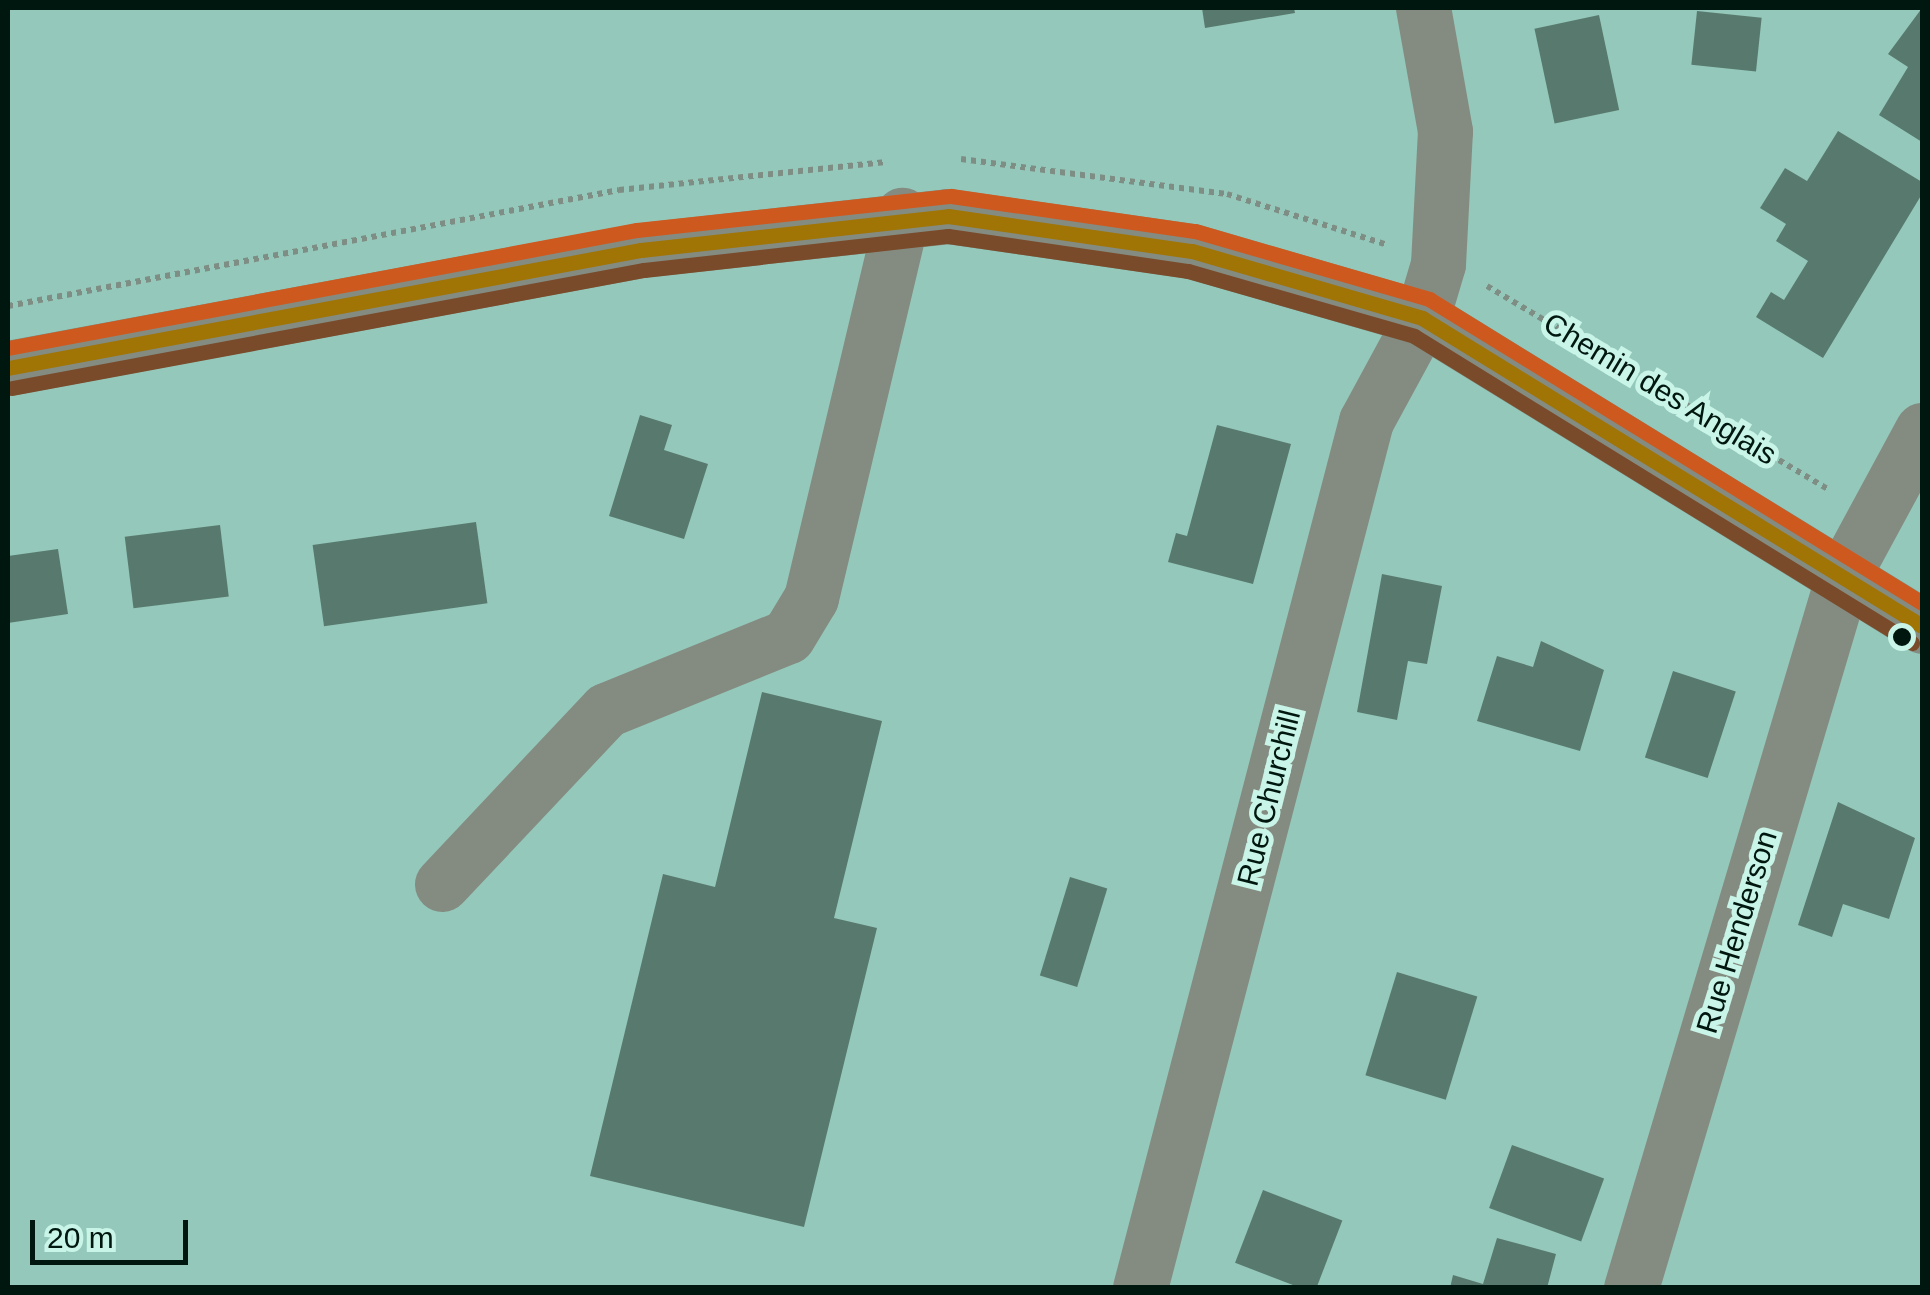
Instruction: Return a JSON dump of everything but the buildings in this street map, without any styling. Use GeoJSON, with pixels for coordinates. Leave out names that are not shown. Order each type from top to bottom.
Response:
{"type":"FeatureCollection","features":[{"type":"Feature","properties":{"kind":"street","name":"Rue Churchill"},"geometry":{"type":"LineString","coordinates":[[1140,1288],[1366,422],[1422,318],[1438,264],[1445,131],[1423,8]]}},
{"type":"Feature","properties":{"kind":"street","name":"Chemin des Anglais"},"geometry":{"type":"LineString","coordinates":[[8,368],[641,250],[902,215],[1192,251],[1422,318],[1922,626]]}},
{"type":"Feature","properties":{"kind":"street"},"geometry":{"type":"LineString","coordinates":[[442,884],[606,710],[788,636],[816,580],[902,215]]}},
{"type":"Feature","properties":{"kind":"street","name":"Rue Henderson"},"geometry":{"type":"LineString","coordinates":[[1630,1288],[1843,576],[1922,430]]}},
{"type":"Feature","properties":{"kind":"path","name":"Chemin des Anglais"},"geometry":{"type":"LineString","coordinates":[[1473,277],[1847,500]]}},
{"type":"Feature","properties":{"kind":"transit line"},"geometry":{"type":"LineString","coordinates":[[8,348],[637,230],[951,196],[1195,231],[1429,299],[1922,603]]}},
{"type":"Feature","properties":{"kind":"transit line"},"geometry":{"type":"LineString","coordinates":[[8,368],[641,250],[948,216],[1192,251],[1422,318],[1922,626]]}},
{"type":"Feature","properties":{"kind":"transit line"},"geometry":{"type":"LineString","coordinates":[[12,388],[644,270],[948,236],[1188,271],[1414,336],[1912,643]]}}]}
